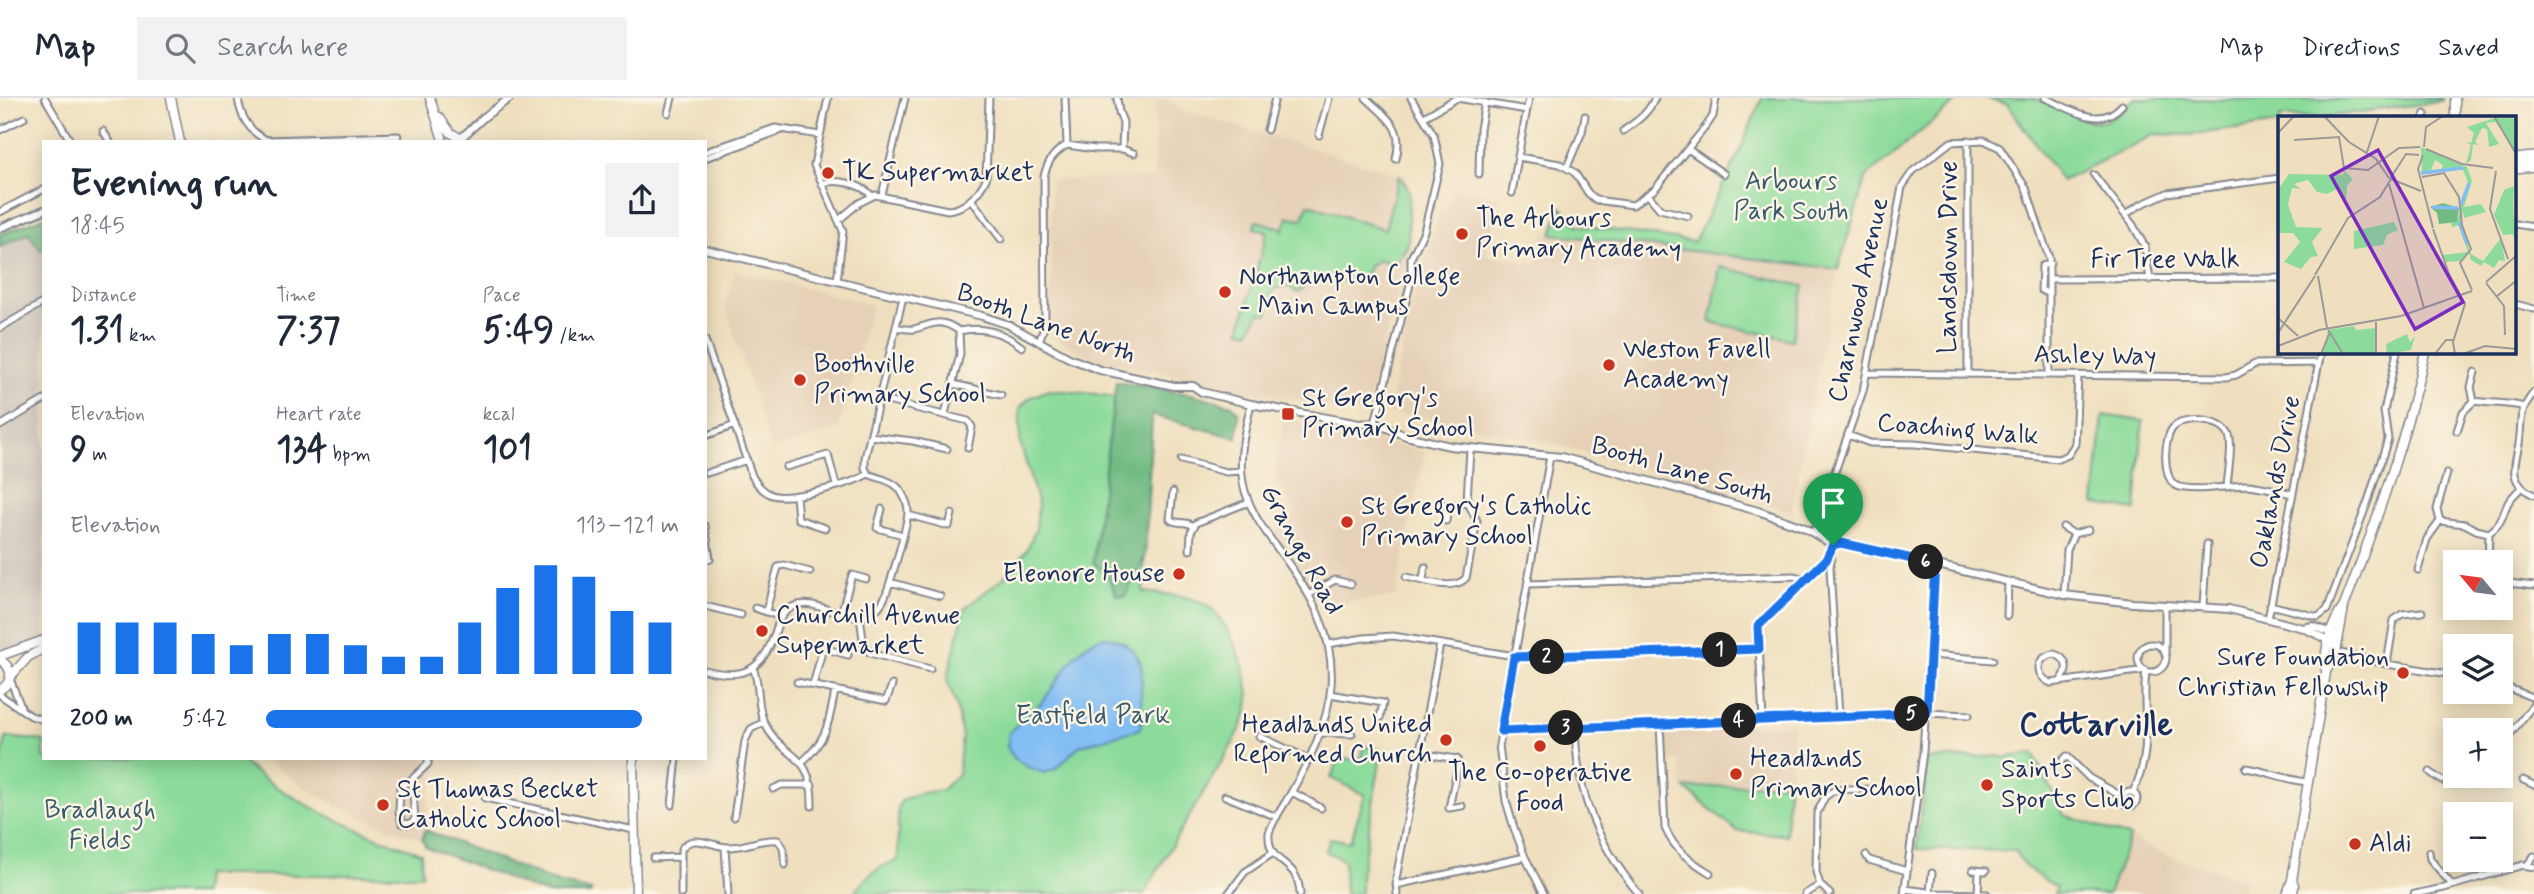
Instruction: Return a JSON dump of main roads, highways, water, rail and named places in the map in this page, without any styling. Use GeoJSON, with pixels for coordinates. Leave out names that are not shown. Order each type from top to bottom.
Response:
{"type":"FeatureCollection","features":[{"type":"Feature","properties":{"kind":"highway"},"geometry":{"type":"LineString","coordinates":[[2516,159],[2534,156]]}},
{"type":"Feature","properties":{"kind":"highway"},"geometry":{"type":"LineString","coordinates":[[2516,168],[2534,166]]}},
{"type":"Feature","properties":{"kind":"main road"},"geometry":{"type":"LineString","coordinates":[[171,98],[180,140]]}},
{"type":"Feature","properties":{"kind":"main road"},"geometry":{"type":"LineString","coordinates":[[430,98],[445,137]]}},
{"type":"Feature","properties":{"kind":"main road"},"geometry":{"type":"LineString","coordinates":[[2455,98],[2455,116]]}},
{"type":"Feature","properties":{"kind":"main road"},"geometry":{"type":"LineString","coordinates":[[2287,894],[2292,880],[2326,672],[2325,663],[2333,637],[2344,618],[2344,607],[2398,454],[2425,354]]}},
{"type":"Feature","properties":{"kind":"main road"},"geometry":{"type":"LineString","coordinates":[[2326,672],[2336,652],[2333,637]]}},
{"type":"Feature","properties":{"kind":"main road"},"geometry":{"type":"LineString","coordinates":[[10,677],[8,667],[0,656],[42,641]]}},
{"type":"Feature","properties":{"kind":"main road"},"geometry":{"type":"LineString","coordinates":[[0,692],[28,657],[42,649]]}},
{"type":"Feature","properties":{"kind":"main road"},"geometry":{"type":"LineString","coordinates":[[633,760],[636,894]]}},
{"type":"Feature","properties":{"kind":"main road"},"geometry":{"type":"LineString","coordinates":[[2292,880],[2294,894]]}},
{"type":"Feature","properties":{"kind":"water"},"geometry":{"type":"Polygon","coordinates":[[[1103,637],[1126,645],[1139,660],[1142,673],[1140,729],[1079,746],[1056,769],[1044,773],[1014,758],[1007,747],[1009,733],[1041,703],[1075,656],[1083,648],[1103,637]]]}},
{"type":"Feature","properties":{"kind":"place","name":"TK Supermarket"},"geometry":{"type":"Point","coordinates":[828,173]}},
{"type":"Feature","properties":{"kind":"place","name":"The Arbours Primary Academy"},"geometry":{"type":"Point","coordinates":[1462,234]}},
{"type":"Feature","properties":{"kind":"place","name":"Northampton College - Main Campus"},"geometry":{"type":"Point","coordinates":[1225,292]}},
{"type":"Feature","properties":{"kind":"place","name":"Weston Favell Academy"},"geometry":{"type":"Point","coordinates":[1609,365]}},
{"type":"Feature","properties":{"kind":"place","name":"Boothville Primary School"},"geometry":{"type":"Point","coordinates":[800,380]}},
{"type":"Feature","properties":{"kind":"place","name":"St Gregory's Primary School"},"geometry":{"type":"Point","coordinates":[1288,414]}},
{"type":"Feature","properties":{"kind":"place","name":"St Gregory's Catholic Primary School"},"geometry":{"type":"Point","coordinates":[1347,522]}},
{"type":"Feature","properties":{"kind":"place","name":"Eleonore House"},"geometry":{"type":"Point","coordinates":[1179,574]}},
{"type":"Feature","properties":{"kind":"place","name":"Churchill Avenue Supermarket"},"geometry":{"type":"Point","coordinates":[762,631]}},
{"type":"Feature","properties":{"kind":"place","name":"Sure Foundation Christian Fellowship"},"geometry":{"type":"Point","coordinates":[2403,673]}},
{"type":"Feature","properties":{"kind":"place","name":"Headlands United Reformed Church"},"geometry":{"type":"Point","coordinates":[1446,740]}},
{"type":"Feature","properties":{"kind":"place","name":"The Co-operative Food"},"geometry":{"type":"Point","coordinates":[1540,746]}},
{"type":"Feature","properties":{"kind":"place","name":"Headlands Primary School"},"geometry":{"type":"Point","coordinates":[1736,774]}},
{"type":"Feature","properties":{"kind":"place","name":"Saints Sports Club"},"geometry":{"type":"Point","coordinates":[1987,785]}},
{"type":"Feature","properties":{"kind":"place","name":"St Thomas Becket Catholic School"},"geometry":{"type":"Point","coordinates":[383,805]}},
{"type":"Feature","properties":{"kind":"place","name":"Aldi"},"geometry":{"type":"Point","coordinates":[2355,844]}},
{"type":"Feature","properties":{"kind":"district","name":"Cottarville"},"geometry":{"type":"Point","coordinates":[2096,726]}},
{"type":"Feature","properties":{"kind":"park label","name":"Arbours Park South"},"geometry":{"type":"Point","coordinates":[1791,197]}},
{"type":"Feature","properties":{"kind":"park label","name":"Eastfield Park"},"geometry":{"type":"Point","coordinates":[1093,716]}},
{"type":"Feature","properties":{"kind":"park label","name":"Bradlaugh Fields"},"geometry":{"type":"Point","coordinates":[100,826]}}]}
